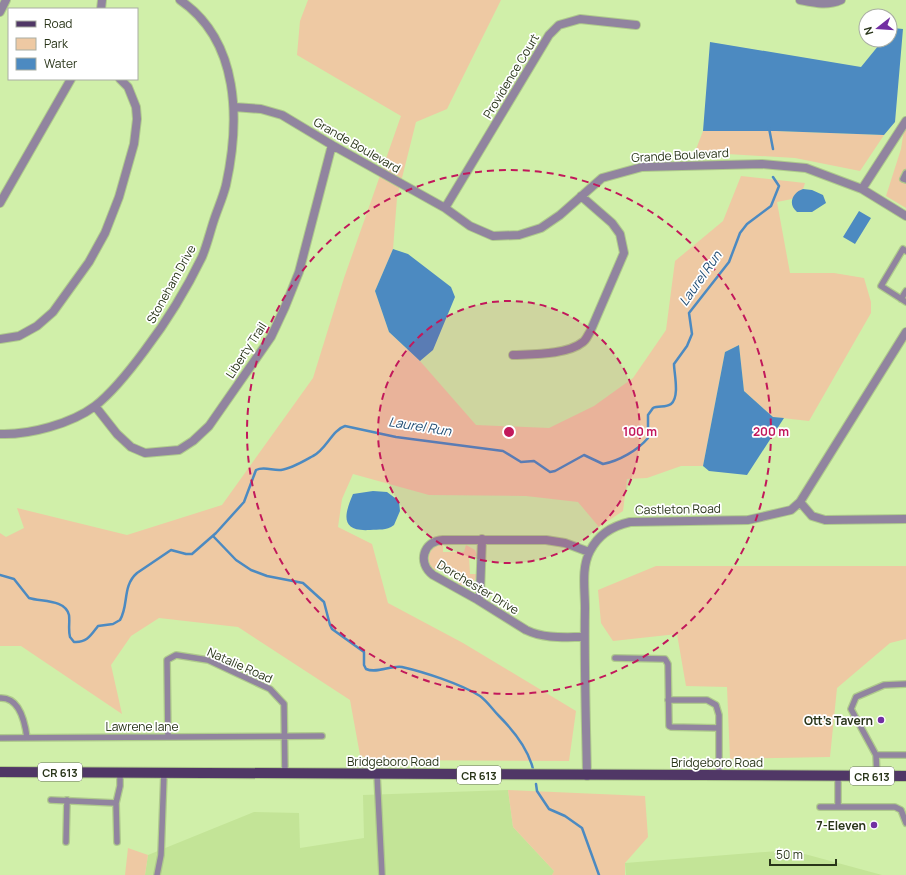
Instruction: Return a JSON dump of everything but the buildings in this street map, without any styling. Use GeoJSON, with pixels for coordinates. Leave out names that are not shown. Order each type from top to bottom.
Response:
{"type":"FeatureCollection","features":[{"type":"Feature","properties":{"kind":"main road","name":"Bridgeboro Road"},"geometry":{"type":"LineString","coordinates":[[0,772],[587,776],[906,776]]}},
{"type":"Feature","properties":{"kind":"street"},"geometry":{"type":"LineString","coordinates":[[0,12],[6,0]]}},
{"type":"Feature","properties":{"kind":"street","name":"Stoneham Drive"},"geometry":{"type":"LineString","coordinates":[[0,434],[12,434],[61,424],[95,406],[130,370],[168,318],[202,256],[226,185],[234,107],[230,76],[223,51],[199,18],[180,0]]}},
{"type":"Feature","properties":{"kind":"street"},"geometry":{"type":"LineString","coordinates":[[800,0],[819,4],[833,4],[841,0]]}},
{"type":"Feature","properties":{"kind":"street","name":"Providence Court"},"geometry":{"type":"LineString","coordinates":[[445,208],[549,35],[559,25],[580,19],[636,25]]}},
{"type":"Feature","properties":{"kind":"street"},"geometry":{"type":"LineString","coordinates":[[0,203],[70,80]]}},
{"type":"Feature","properties":{"kind":"street"},"geometry":{"type":"LineString","coordinates":[[0,339],[19,336],[37,326],[52,312],[89,262],[105,233],[119,197],[134,144],[137,119],[136,107],[128,87],[121,80]]}},
{"type":"Feature","properties":{"kind":"street","name":"Grande Boulevard"},"geometry":{"type":"LineString","coordinates":[[234,107],[261,109],[282,115],[332,145],[445,208],[470,226],[494,236],[519,235],[541,228],[560,216],[602,178],[626,170],[642,167],[771,164],[806,168],[862,188],[906,216]]}},
{"type":"Feature","properties":{"kind":"street"},"geometry":{"type":"LineString","coordinates":[[862,188],[906,121]]}},
{"type":"Feature","properties":{"kind":"street","name":"Liberty Trail"},"geometry":{"type":"LineString","coordinates":[[95,406],[117,434],[131,447],[145,453],[179,450],[193,441],[208,426],[271,337],[285,307],[299,272],[332,145]]}},
{"type":"Feature","properties":{"kind":"street"},"geometry":{"type":"LineString","coordinates":[[513,356],[565,350],[583,342],[590,332],[624,253],[620,234],[612,223],[581,196]]}},
{"type":"Feature","properties":{"kind":"street","name":"Castleton Road"},"geometry":{"type":"LineString","coordinates":[[587,776],[584,637],[585,570],[589,552],[595,542],[606,532],[620,524],[630,522],[748,520],[791,510],[800,502],[906,332]]}},
{"type":"Feature","properties":{"kind":"street"},"geometry":{"type":"LineString","coordinates":[[800,502],[812,516],[825,520],[905,517]]}},
{"type":"Feature","properties":{"kind":"street"},"geometry":{"type":"LineString","coordinates":[[478,600],[480,594],[482,539]]}},
{"type":"Feature","properties":{"kind":"street","name":"Dorchester Drive"},"geometry":{"type":"LineString","coordinates":[[584,637],[553,637],[534,634],[430,573],[425,565],[424,558],[428,546],[435,541],[482,539],[555,541],[589,552]]}},
{"type":"Feature","properties":{"kind":"lane"},"geometry":{"type":"LineString","coordinates":[[906,173],[903,178],[906,180]]}},
{"type":"Feature","properties":{"kind":"lane"},"geometry":{"type":"LineString","coordinates":[[906,251],[903,249],[881,286],[904,300],[906,291]]}},
{"type":"Feature","properties":{"kind":"lane","name":"Natalie Road"},"geometry":{"type":"LineString","coordinates":[[168,737],[167,660],[176,655],[208,660],[270,690],[284,704],[285,774]]}},
{"type":"Feature","properties":{"kind":"lane"},"geometry":{"type":"LineString","coordinates":[[615,658],[661,658],[666,660],[668,664],[667,722],[670,727],[719,728]]}},
{"type":"Feature","properties":{"kind":"lane"},"geometry":{"type":"LineString","coordinates":[[877,776],[876,755],[851,709],[856,696],[884,685],[906,684]]}},
{"type":"Feature","properties":{"kind":"lane"},"geometry":{"type":"LineString","coordinates":[[0,698],[6,698],[18,707],[25,721],[27,738]]}},
{"type":"Feature","properties":{"kind":"lane"},"geometry":{"type":"LineString","coordinates":[[668,700],[707,700],[714,702],[718,711],[719,775]]}},
{"type":"Feature","properties":{"kind":"lane","name":"Lawrene lane"},"geometry":{"type":"LineString","coordinates":[[0,738],[322,736]]}},
{"type":"Feature","properties":{"kind":"lane"},"geometry":{"type":"LineString","coordinates":[[876,755],[906,755]]}},
{"type":"Feature","properties":{"kind":"lane"},"geometry":{"type":"LineString","coordinates":[[117,842],[116,802],[120,786],[120,773]]}},
{"type":"Feature","properties":{"kind":"lane"},"geometry":{"type":"LineString","coordinates":[[157,875],[161,854],[164,773]]}},
{"type":"Feature","properties":{"kind":"lane"},"geometry":{"type":"LineString","coordinates":[[377,774],[382,875]]}},
{"type":"Feature","properties":{"kind":"lane"},"geometry":{"type":"LineString","coordinates":[[838,776],[838,807]]}},
{"type":"Feature","properties":{"kind":"lane"},"geometry":{"type":"LineString","coordinates":[[51,800],[116,802]]}},
{"type":"Feature","properties":{"kind":"lane"},"geometry":{"type":"LineString","coordinates":[[66,842],[67,800]]}},
{"type":"Feature","properties":{"kind":"lane"},"geometry":{"type":"LineString","coordinates":[[820,807],[895,807],[901,810],[906,823]]}},
{"type":"Feature","properties":{"kind":"shaded area"},"geometry":{"type":"Polygon","coordinates":[[[508,790],[513,827],[555,872],[552,875],[145,875],[148,855],[254,812],[299,813],[300,848],[364,838],[363,795],[508,790]]]}},
{"type":"Feature","properties":{"kind":"shaded area"},"geometry":{"type":"Polygon","coordinates":[[[790,850],[882,875],[626,875],[625,863],[790,850]]]}},
{"type":"Feature","properties":{"kind":"green space"},"geometry":{"type":"Polygon","coordinates":[[[308,0],[501,0],[447,109],[416,122],[397,198],[393,249],[375,291],[389,332],[420,361],[476,425],[549,428],[594,406],[633,378],[666,330],[675,261],[723,221],[741,176],[805,183],[803,189],[796,193],[792,199],[777,202],[790,273],[834,273],[864,278],[871,302],[871,313],[809,421],[773,417],[744,391],[739,345],[725,352],[703,466],[681,466],[647,478],[627,479],[623,511],[599,527],[578,502],[526,496],[429,495],[353,474],[342,499],[338,527],[372,544],[388,603],[463,643],[576,711],[569,761],[369,760],[360,755],[350,700],[238,627],[159,618],[131,636],[111,665],[122,714],[21,646],[0,646],[0,533],[6,537],[24,528],[17,508],[127,535],[222,505],[313,378],[344,278],[401,116],[297,55],[300,21],[308,0]]]}},
{"type":"Feature","properties":{"kind":"green space"},"geometry":{"type":"Polygon","coordinates":[[[906,116],[906,208],[886,196],[901,149],[906,116]]]}},
{"type":"Feature","properties":{"kind":"green space"},"geometry":{"type":"Polygon","coordinates":[[[703,131],[776,131],[884,135],[860,171],[795,158],[695,152],[703,131]]]}},
{"type":"Feature","properties":{"kind":"green space"},"geometry":{"type":"Polygon","coordinates":[[[437,545],[443,545],[443,552],[464,552],[466,545],[475,550],[477,556],[469,556],[470,574],[477,574],[474,581],[470,585],[465,586],[458,584],[461,578],[439,565],[436,570],[432,568],[429,562],[429,554],[437,545]]]}},
{"type":"Feature","properties":{"kind":"green space"},"geometry":{"type":"Polygon","coordinates":[[[656,566],[906,566],[906,639],[890,643],[837,688],[830,757],[730,759],[727,687],[686,686],[677,634],[613,641],[601,623],[598,590],[656,566]]]}},
{"type":"Feature","properties":{"kind":"green space"},"geometry":{"type":"Polygon","coordinates":[[[508,790],[645,796],[648,837],[625,863],[625,875],[552,875],[554,871],[513,827],[508,790]]]}},
{"type":"Feature","properties":{"kind":"green space"},"geometry":{"type":"Polygon","coordinates":[[[128,848],[148,855],[145,875],[125,875],[128,848]]]}},
{"type":"Feature","properties":{"kind":"water"},"geometry":{"type":"Polygon","coordinates":[[[898,28],[903,29],[895,122],[884,135],[776,131],[703,131],[710,42],[861,67],[876,48],[898,48],[898,28]]]}},
{"type":"Feature","properties":{"kind":"water"},"geometry":{"type":"Polygon","coordinates":[[[803,189],[812,190],[823,195],[826,203],[812,212],[797,212],[792,205],[792,199],[796,193],[803,189]]]}},
{"type":"Feature","properties":{"kind":"water"},"geometry":{"type":"Polygon","coordinates":[[[859,211],[871,218],[855,244],[843,237],[859,211]]]}},
{"type":"Feature","properties":{"kind":"water"},"geometry":{"type":"Polygon","coordinates":[[[393,249],[408,254],[451,287],[455,297],[433,350],[420,361],[389,332],[375,291],[393,249]]]}},
{"type":"Feature","properties":{"kind":"water"},"geometry":{"type":"Polygon","coordinates":[[[739,345],[744,391],[773,417],[784,418],[747,475],[709,471],[703,466],[725,352],[739,345]]]}},
{"type":"Feature","properties":{"kind":"water"},"geometry":{"type":"Polygon","coordinates":[[[373,491],[387,492],[399,501],[400,511],[394,525],[388,528],[370,530],[353,528],[347,521],[347,515],[353,494],[373,491]]]}},
{"type":"Feature","properties":{"kind":"waterway","name":"Laurel Run"},"geometry":{"type":"LineString","coordinates":[[769,128],[773,149]]}},
{"type":"Feature","properties":{"kind":"waterway","name":"Laurel Run"},"geometry":{"type":"LineString","coordinates":[[0,575],[14,579],[29,598],[52,602],[63,606],[69,615],[70,637],[74,642],[85,640],[98,626],[113,624],[120,620],[123,614],[129,584],[137,573],[171,550],[192,554],[216,533],[244,502],[256,470],[262,468],[278,470],[289,468],[318,453],[336,432],[345,426],[396,437],[503,451],[521,462],[534,461],[550,472],[555,471],[584,455],[603,464],[622,458],[634,451],[648,438],[648,415],[653,408],[669,405],[674,401],[676,391],[674,364],[687,346],[692,334],[689,313],[729,262],[740,233],[747,224],[771,206],[779,186],[773,177]]}},
{"type":"Feature","properties":{"kind":"waterway"},"geometry":{"type":"LineString","coordinates":[[213,536],[236,560],[251,570],[267,576],[303,583],[324,602],[332,629],[364,652],[364,665],[366,669],[375,671],[393,667],[402,667],[442,679],[463,687],[480,696],[488,703],[520,740],[528,754],[533,769]]}},
{"type":"Feature","properties":{"kind":"waterway"},"geometry":{"type":"LineString","coordinates":[[536,784],[537,791],[549,809],[565,816],[582,828],[599,875]]}},
{"type":"Feature","properties":{"kind":"place","name":"Ott's Tavern"},"geometry":{"type":"Point","coordinates":[881,720]}},
{"type":"Feature","properties":{"kind":"place","name":"7-Eleven"},"geometry":{"type":"Point","coordinates":[874,825]}}]}
